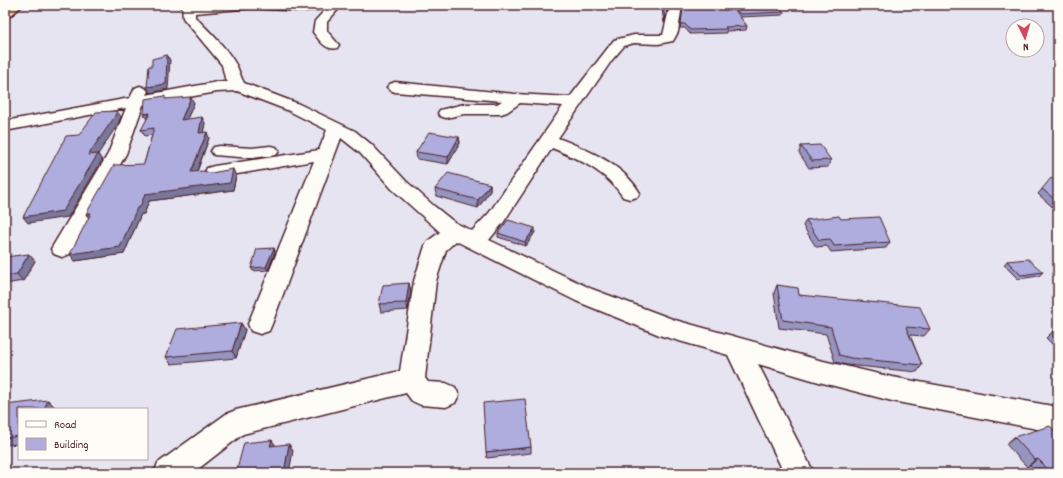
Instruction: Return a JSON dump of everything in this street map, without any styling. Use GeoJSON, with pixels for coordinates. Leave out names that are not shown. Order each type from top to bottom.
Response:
{"type":"FeatureCollection","features":[{"type":"Feature","properties":{"kind":"highway"},"geometry":{"type":"LineString","coordinates":[[5,13],[17,5]]}},
{"type":"Feature","properties":{"kind":"street"},"geometry":{"type":"LineString","coordinates":[[239,86],[233,78],[229,64],[203,32],[189,18],[188,7],[249,5]]}},
{"type":"Feature","properties":{"kind":"street"},"geometry":{"type":"LineString","coordinates":[[256,5],[302,7],[326,5]]}},
{"type":"Feature","properties":{"kind":"street"},"geometry":{"type":"LineString","coordinates":[[332,45],[320,32],[321,22],[336,5]]}},
{"type":"Feature","properties":{"kind":"street"},"geometry":{"type":"LineString","coordinates":[[475,242],[496,218],[548,140],[607,57],[619,43],[634,39],[658,40],[668,38],[671,32],[676,5]]}},
{"type":"Feature","properties":{"kind":"street"},"geometry":{"type":"LineString","coordinates":[[5,126],[138,96],[239,86],[293,107],[330,142]]}},
{"type":"Feature","properties":{"kind":"street"},"geometry":{"type":"LineString","coordinates":[[395,87],[575,102]]}},
{"type":"Feature","properties":{"kind":"street"},"geometry":{"type":"LineString","coordinates":[[62,250],[117,154],[138,96]]}},
{"type":"Feature","properties":{"kind":"street"},"geometry":{"type":"LineString","coordinates":[[446,113],[464,109],[501,108],[517,98]]}},
{"type":"Feature","properties":{"kind":"street"},"geometry":{"type":"LineString","coordinates":[[214,172],[349,136],[366,148],[399,185],[427,212],[454,230],[475,242],[584,295],[670,330],[819,371],[892,389],[1058,420]]}},
{"type":"Feature","properties":{"kind":"street"},"geometry":{"type":"LineString","coordinates":[[548,140],[569,148],[597,163],[621,180],[630,193]]}},
{"type":"Feature","properties":{"kind":"street"},"geometry":{"type":"LineString","coordinates":[[220,151],[252,153],[279,151],[330,142]]}},
{"type":"Feature","properties":{"kind":"street"},"geometry":{"type":"LineString","coordinates":[[260,324],[330,142]]}},
{"type":"Feature","properties":{"kind":"street"},"geometry":{"type":"LineString","coordinates":[[446,395],[422,392],[412,380],[425,281],[436,246],[454,230]]}},
{"type":"Feature","properties":{"kind":"street"},"geometry":{"type":"LineString","coordinates":[[737,348],[799,473]]}},
{"type":"Feature","properties":{"kind":"street"},"geometry":{"type":"LineString","coordinates":[[169,473],[236,423],[412,380]]}},
{"type":"Feature","properties":{"kind":"building"},"geometry":{"type":"Polygon","coordinates":[[[688,5],[731,5],[747,26],[725,27],[727,29],[690,30],[685,24],[681,24],[683,7],[689,7],[688,5]]]}},
{"type":"Feature","properties":{"kind":"building"},"geometry":{"type":"Polygon","coordinates":[[[732,5],[777,5],[784,12],[740,14],[732,5]]]}},
{"type":"Feature","properties":{"kind":"building"},"geometry":{"type":"Polygon","coordinates":[[[663,6],[668,6],[665,20],[663,6]]]}},
{"type":"Feature","properties":{"kind":"building"},"geometry":{"type":"Polygon","coordinates":[[[167,55],[166,84],[147,87],[149,66],[152,66],[152,59],[167,55]]]}},
{"type":"Feature","properties":{"kind":"building"},"geometry":{"type":"Polygon","coordinates":[[[165,96],[165,99],[191,97],[181,120],[202,117],[199,133],[207,132],[191,172],[203,171],[211,173],[233,169],[230,183],[145,194],[140,207],[137,208],[120,247],[70,254],[91,213],[86,214],[114,165],[144,164],[154,128],[141,130],[150,113],[144,114],[145,99],[165,96]]]}},
{"type":"Feature","properties":{"kind":"building"},"geometry":{"type":"Polygon","coordinates":[[[117,111],[114,118],[88,155],[98,154],[63,211],[23,217],[66,136],[79,135],[96,112],[117,111]]]}},
{"type":"Feature","properties":{"kind":"building"},"geometry":{"type":"Polygon","coordinates":[[[429,132],[459,137],[448,157],[416,152],[429,132]]]}},
{"type":"Feature","properties":{"kind":"building"},"geometry":{"type":"Polygon","coordinates":[[[820,145],[831,160],[812,161],[801,146],[820,145]]]}},
{"type":"Feature","properties":{"kind":"building"},"geometry":{"type":"Polygon","coordinates":[[[448,173],[490,184],[478,200],[435,189],[448,173]]]}},
{"type":"Feature","properties":{"kind":"building"},"geometry":{"type":"Polygon","coordinates":[[[1051,178],[1058,184],[1058,202],[1042,189],[1051,178]]]}},
{"type":"Feature","properties":{"kind":"building"},"geometry":{"type":"Polygon","coordinates":[[[839,216],[841,219],[879,217],[890,242],[834,246],[830,239],[819,240],[806,220],[839,216]]]}},
{"type":"Feature","properties":{"kind":"building"},"geometry":{"type":"Polygon","coordinates":[[[508,220],[535,228],[525,242],[498,233],[508,220]]]}},
{"type":"Feature","properties":{"kind":"building"},"geometry":{"type":"Polygon","coordinates":[[[274,248],[266,267],[251,268],[257,249],[274,248]]]}},
{"type":"Feature","properties":{"kind":"building"},"geometry":{"type":"Polygon","coordinates":[[[29,254],[17,274],[5,276],[5,257],[29,254]]]}},
{"type":"Feature","properties":{"kind":"building"},"geometry":{"type":"Polygon","coordinates":[[[1028,259],[1043,272],[1021,275],[1007,261],[1028,259]]]}},
{"type":"Feature","properties":{"kind":"building"},"geometry":{"type":"Polygon","coordinates":[[[409,283],[406,303],[379,304],[383,285],[409,283]]]}},
{"type":"Feature","properties":{"kind":"building"},"geometry":{"type":"Polygon","coordinates":[[[777,285],[798,288],[799,295],[920,307],[930,329],[906,327],[922,365],[851,358],[839,355],[831,327],[783,320],[777,285]]]}},
{"type":"Feature","properties":{"kind":"building"},"geometry":{"type":"Polygon","coordinates":[[[241,323],[232,351],[166,357],[177,329],[241,323]]]}},
{"type":"Feature","properties":{"kind":"building"},"geometry":{"type":"Polygon","coordinates":[[[1058,330],[1058,336],[1053,331],[1058,330]]]}},
{"type":"Feature","properties":{"kind":"building"},"geometry":{"type":"Polygon","coordinates":[[[525,399],[531,447],[486,452],[483,403],[525,399]]]}},
{"type":"Feature","properties":{"kind":"building"},"geometry":{"type":"Polygon","coordinates":[[[48,400],[44,408],[18,408],[18,436],[5,438],[5,405],[48,400]]]}},
{"type":"Feature","properties":{"kind":"building"},"geometry":{"type":"Polygon","coordinates":[[[1050,426],[1058,434],[1058,471],[1052,473],[1038,459],[1035,460],[1014,437],[1050,426]]]}},
{"type":"Feature","properties":{"kind":"building"},"geometry":{"type":"Polygon","coordinates":[[[272,440],[270,446],[289,444],[284,473],[236,473],[244,443],[272,440]]]}}]}
